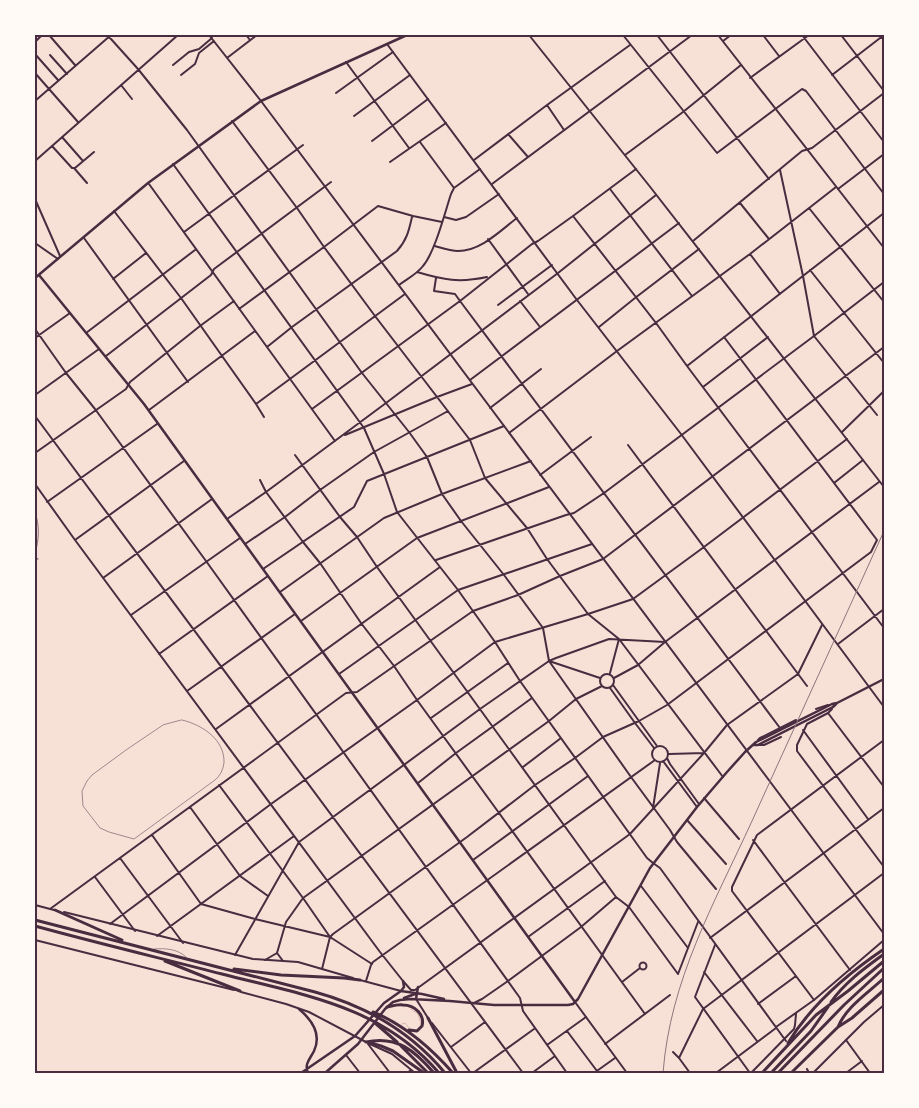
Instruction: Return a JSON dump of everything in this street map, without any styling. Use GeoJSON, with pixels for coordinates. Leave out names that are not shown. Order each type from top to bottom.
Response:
{"type":"FeatureCollection","features":[{"type":"Feature","properties":{"kind":"highway"},"geometry":{"type":"LineString","coordinates":[[55,910],[134,945]]}},
{"type":"Feature","properties":{"kind":"highway"},"geometry":{"type":"LineString","coordinates":[[36,920],[338,999],[376,1016],[404,1034],[422,1048],[445,1073]]}},
{"type":"Feature","properties":{"kind":"highway"},"geometry":{"type":"LineString","coordinates":[[35,927],[323,1000],[344,1007],[369,1021],[397,1042],[426,1073]]}},
{"type":"Feature","properties":{"kind":"highway"},"geometry":{"type":"LineString","coordinates":[[783,1050],[818,1004],[855,970],[884,949]]}},
{"type":"Feature","properties":{"kind":"highway"},"geometry":{"type":"LineString","coordinates":[[771,1073],[810,1031],[836,994],[884,954]]}},
{"type":"Feature","properties":{"kind":"highway"},"geometry":{"type":"LineString","coordinates":[[160,958],[240,992]]}},
{"type":"Feature","properties":{"kind":"highway"},"geometry":{"type":"LineString","coordinates":[[762,1073],[816,1014],[848,991],[884,961]]}},
{"type":"Feature","properties":{"kind":"highway"},"geometry":{"type":"LineString","coordinates":[[218,967],[283,975],[360,980]]}},
{"type":"Feature","properties":{"kind":"highway"},"geometry":{"type":"LineString","coordinates":[[778,1073],[844,1005],[884,968]]}},
{"type":"Feature","properties":{"kind":"highway"},"geometry":{"type":"LineString","coordinates":[[838,1028],[847,1012],[884,978]]}},
{"type":"Feature","properties":{"kind":"highway"},"geometry":{"type":"LineString","coordinates":[[791,1073],[838,1028],[884,990]]}},
{"type":"Feature","properties":{"kind":"highway"},"geometry":{"type":"LineString","coordinates":[[387,1007],[406,1005],[418,1011],[423,1020],[422,1027],[416,1031],[406,1029]]}},
{"type":"Feature","properties":{"kind":"highway"},"geometry":{"type":"LineString","coordinates":[[355,1006],[384,1016],[406,1029],[434,1053],[453,1073]]}},
{"type":"Feature","properties":{"kind":"highway"},"geometry":{"type":"LineString","coordinates":[[428,1018],[458,1073]]}},
{"type":"Feature","properties":{"kind":"highway"},"geometry":{"type":"LineString","coordinates":[[369,1021],[383,1026],[404,1040],[420,1053],[439,1073]]}},
{"type":"Feature","properties":{"kind":"highway"},"geometry":{"type":"LineString","coordinates":[[366,1042],[391,1041],[406,1046],[434,1073]]}},
{"type":"Feature","properties":{"kind":"highway"},"geometry":{"type":"LineString","coordinates":[[366,1042],[393,1051],[426,1073]]}},
{"type":"Feature","properties":{"kind":"main road"},"geometry":{"type":"LineString","coordinates":[[35,278],[148,183],[261,101],[407,35]]}},
{"type":"Feature","properties":{"kind":"main road"},"geometry":{"type":"LineString","coordinates":[[39,275],[148,411],[575,1002]]}},
{"type":"Feature","properties":{"kind":"main road"},"geometry":{"type":"LineString","coordinates":[[400,1000],[416,999],[489,1005],[568,1005],[575,1002],[653,863],[704,798],[746,751],[756,744],[884,679]]}},
{"type":"Feature","properties":{"kind":"main road"},"geometry":{"type":"LineString","coordinates":[[301,1073],[355,1036],[386,1001],[401,992],[404,987],[403,981]]}},
{"type":"Feature","properties":{"kind":"main road"},"geometry":{"type":"LineString","coordinates":[[416,999],[418,987]]}},
{"type":"Feature","properties":{"kind":"main road"},"geometry":{"type":"LineString","coordinates":[[401,992],[416,993],[450,1001]]}},
{"type":"Feature","properties":{"kind":"main road"},"geometry":{"type":"LineString","coordinates":[[401,992],[416,999]]}},
{"type":"Feature","properties":{"kind":"main road"},"geometry":{"type":"LineString","coordinates":[[324,1073],[362,1039],[387,1007],[393,1002],[416,993]]}},
{"type":"Feature","properties":{"kind":"main road"},"geometry":{"type":"LineString","coordinates":[[299,1009],[312,1022],[317,1036],[316,1047],[306,1069],[308,1073]]}},
{"type":"Feature","properties":{"kind":"street"},"geometry":{"type":"LineString","coordinates":[[35,42],[42,35]]}},
{"type":"Feature","properties":{"kind":"street"},"geometry":{"type":"LineString","coordinates":[[49,35],[75,66]]}},
{"type":"Feature","properties":{"kind":"street"},"geometry":{"type":"LineString","coordinates":[[105,35],[110,36],[198,145],[362,372],[427,457],[442,494],[543,628],[549,662],[677,842],[716,889]]}},
{"type":"Feature","properties":{"kind":"street"},"geometry":{"type":"LineString","coordinates":[[35,161],[178,35]]}},
{"type":"Feature","properties":{"kind":"street"},"geometry":{"type":"LineString","coordinates":[[209,35],[298,150],[884,934]]}},
{"type":"Feature","properties":{"kind":"street"},"geometry":{"type":"LineString","coordinates":[[246,35],[250,40]]}},
{"type":"Feature","properties":{"kind":"street"},"geometry":{"type":"LineString","coordinates":[[228,58],[257,35]]}},
{"type":"Feature","properties":{"kind":"street"},"geometry":{"type":"LineString","coordinates":[[529,35],[693,241],[884,487]]}},
{"type":"Feature","properties":{"kind":"street"},"geometry":{"type":"LineString","coordinates":[[622,35],[717,153],[802,89],[806,91],[884,194]]}},
{"type":"Feature","properties":{"kind":"street"},"geometry":{"type":"LineString","coordinates":[[657,35],[769,179]]}},
{"type":"Feature","properties":{"kind":"street"},"geometry":{"type":"LineString","coordinates":[[492,184],[692,35]]}},
{"type":"Feature","properties":{"kind":"street"},"geometry":{"type":"LineString","coordinates":[[718,35],[884,248]]}},
{"type":"Feature","properties":{"kind":"street"},"geometry":{"type":"LineString","coordinates":[[723,42],[731,35]]}},
{"type":"Feature","properties":{"kind":"street"},"geometry":{"type":"LineString","coordinates":[[763,35],[779,56]]}},
{"type":"Feature","properties":{"kind":"street"},"geometry":{"type":"LineString","coordinates":[[802,35],[884,142]]}},
{"type":"Feature","properties":{"kind":"street"},"geometry":{"type":"LineString","coordinates":[[750,78],[809,35]]}},
{"type":"Feature","properties":{"kind":"street"},"geometry":{"type":"LineString","coordinates":[[693,241],[802,151],[812,148],[884,92],[841,35]]}},
{"type":"Feature","properties":{"kind":"street"},"geometry":{"type":"LineString","coordinates":[[35,101],[110,36]]}},
{"type":"Feature","properties":{"kind":"street"},"geometry":{"type":"LineString","coordinates":[[832,75],[882,36],[884,40]]}},
{"type":"Feature","properties":{"kind":"street"},"geometry":{"type":"LineString","coordinates":[[172,65],[189,52],[199,49],[212,38]]}},
{"type":"Feature","properties":{"kind":"street"},"geometry":{"type":"LineString","coordinates":[[181,75],[195,64],[199,53],[214,42]]}},
{"type":"Feature","properties":{"kind":"street"},"geometry":{"type":"LineString","coordinates":[[388,44],[884,707]]}},
{"type":"Feature","properties":{"kind":"street"},"geometry":{"type":"LineString","coordinates":[[474,160],[630,45]]}},
{"type":"Feature","properties":{"kind":"street"},"geometry":{"type":"LineString","coordinates":[[336,93],[393,52]]}},
{"type":"Feature","properties":{"kind":"street"},"geometry":{"type":"LineString","coordinates":[[35,54],[59,81]]}},
{"type":"Feature","properties":{"kind":"street"},"geometry":{"type":"LineString","coordinates":[[50,54],[67,74]]}},
{"type":"Feature","properties":{"kind":"street"},"geometry":{"type":"LineString","coordinates":[[346,62],[409,148]]}},
{"type":"Feature","properties":{"kind":"street"},"geometry":{"type":"LineString","coordinates":[[625,155],[741,66]]}},
{"type":"Feature","properties":{"kind":"street"},"geometry":{"type":"LineString","coordinates":[[35,73],[78,123]]}},
{"type":"Feature","properties":{"kind":"street"},"geometry":{"type":"LineString","coordinates":[[354,116],[410,74]]}},
{"type":"Feature","properties":{"kind":"street"},"geometry":{"type":"LineString","coordinates":[[121,85],[132,99]]}},
{"type":"Feature","properties":{"kind":"street"},"geometry":{"type":"LineString","coordinates":[[372,141],[428,99]]}},
{"type":"Feature","properties":{"kind":"street"},"geometry":{"type":"LineString","coordinates":[[547,105],[565,130]]}},
{"type":"Feature","properties":{"kind":"street"},"geometry":{"type":"LineString","coordinates":[[232,121],[375,316],[470,440],[485,478],[527,528],[588,614],[619,639],[723,777]]}},
{"type":"Feature","properties":{"kind":"street"},"geometry":{"type":"LineString","coordinates":[[390,162],[446,123]]}},
{"type":"Feature","properties":{"kind":"street"},"geometry":{"type":"LineString","coordinates":[[508,134],[528,157]]}},
{"type":"Feature","properties":{"kind":"street"},"geometry":{"type":"LineString","coordinates":[[62,138],[83,161]]}},
{"type":"Feature","properties":{"kind":"street"},"geometry":{"type":"LineString","coordinates":[[420,142],[454,188]]}},
{"type":"Feature","properties":{"kind":"street"},"geometry":{"type":"LineString","coordinates":[[184,232],[303,145]]}},
{"type":"Feature","properties":{"kind":"street"},"geometry":{"type":"LineString","coordinates":[[52,146],[87,183]]}},
{"type":"Feature","properties":{"kind":"street"},"geometry":{"type":"LineString","coordinates":[[74,168],[94,152]]}},
{"type":"Feature","properties":{"kind":"street"},"geometry":{"type":"LineString","coordinates":[[509,433],[884,154]]}},
{"type":"Feature","properties":{"kind":"street"},"geometry":{"type":"LineString","coordinates":[[173,164],[361,422],[384,474],[398,512],[458,590],[520,681],[647,858],[660,868],[786,1040]]}},
{"type":"Feature","properties":{"kind":"street"},"geometry":{"type":"LineString","coordinates":[[399,285],[422,268],[428,260],[454,188],[481,169]]}},
{"type":"Feature","properties":{"kind":"street"},"geometry":{"type":"LineString","coordinates":[[312,409],[636,169]]}},
{"type":"Feature","properties":{"kind":"street"},"geometry":{"type":"LineString","coordinates":[[780,170],[814,336],[876,415]]}},
{"type":"Feature","properties":{"kind":"street"},"geometry":{"type":"LineString","coordinates":[[105,357],[211,275],[214,269],[331,182]]}},
{"type":"Feature","properties":{"kind":"street"},"geometry":{"type":"LineString","coordinates":[[148,183],[335,441]]}},
{"type":"Feature","properties":{"kind":"street"},"geometry":{"type":"LineString","coordinates":[[610,189],[692,296]]}},
{"type":"Feature","properties":{"kind":"street"},"geometry":{"type":"LineString","coordinates":[[444,217],[456,220],[466,217],[499,194]]}},
{"type":"Feature","properties":{"kind":"street"},"geometry":{"type":"LineString","coordinates":[[227,519],[422,376],[558,273],[656,195]]}},
{"type":"Feature","properties":{"kind":"street"},"geometry":{"type":"LineString","coordinates":[[35,199],[59,258]]}},
{"type":"Feature","properties":{"kind":"street"},"geometry":{"type":"LineString","coordinates":[[740,203],[769,239]]}},
{"type":"Feature","properties":{"kind":"street"},"geometry":{"type":"LineString","coordinates":[[239,309],[378,206],[442,222]]}},
{"type":"Feature","properties":{"kind":"street"},"geometry":{"type":"LineString","coordinates":[[809,208],[884,302]]}},
{"type":"Feature","properties":{"kind":"street"},"geometry":{"type":"LineString","coordinates":[[114,211],[181,298],[264,417]]}},
{"type":"Feature","properties":{"kind":"street"},"geometry":{"type":"LineString","coordinates":[[687,366],[884,213]]}},
{"type":"Feature","properties":{"kind":"street"},"geometry":{"type":"LineString","coordinates":[[267,347],[398,251],[408,234],[413,216]]}},
{"type":"Feature","properties":{"kind":"street"},"geometry":{"type":"LineString","coordinates":[[573,216],[844,572],[884,628]]}},
{"type":"Feature","properties":{"kind":"street"},"geometry":{"type":"LineString","coordinates":[[434,246],[459,251],[475,247],[517,218]]}},
{"type":"Feature","properties":{"kind":"street"},"geometry":{"type":"LineString","coordinates":[[470,380],[678,223]]}},
{"type":"Feature","properties":{"kind":"street"},"geometry":{"type":"LineString","coordinates":[[84,238],[188,382]]}},
{"type":"Feature","properties":{"kind":"street"},"geometry":{"type":"LineString","coordinates":[[488,239],[528,295]]}},
{"type":"Feature","properties":{"kind":"street"},"geometry":{"type":"LineString","coordinates":[[35,243],[59,258]]}},
{"type":"Feature","properties":{"kind":"street"},"geometry":{"type":"LineString","coordinates":[[86,333],[196,249]]}},
{"type":"Feature","properties":{"kind":"street"},"geometry":{"type":"LineString","coordinates":[[599,327],[699,249]]}},
{"type":"Feature","properties":{"kind":"street"},"geometry":{"type":"LineString","coordinates":[[113,278],[146,253]]}},
{"type":"Feature","properties":{"kind":"street"},"geometry":{"type":"LineString","coordinates":[[750,254],[780,294]]}},
{"type":"Feature","properties":{"kind":"street"},"geometry":{"type":"LineString","coordinates":[[498,306],[552,265]]}},
{"type":"Feature","properties":{"kind":"street"},"geometry":{"type":"LineString","coordinates":[[810,270],[884,364]]}},
{"type":"Feature","properties":{"kind":"street"},"geometry":{"type":"LineString","coordinates":[[417,272],[451,280],[470,281],[489,277]]}},
{"type":"Feature","properties":{"kind":"street"},"geometry":{"type":"LineString","coordinates":[[436,278],[434,291],[455,294],[460,300],[780,728]]}},
{"type":"Feature","properties":{"kind":"street"},"geometry":{"type":"LineString","coordinates":[[435,560],[574,513],[604,493],[884,282]]}},
{"type":"Feature","properties":{"kind":"street"},"geometry":{"type":"LineString","coordinates":[[256,404],[405,294]]}},
{"type":"Feature","properties":{"kind":"street"},"geometry":{"type":"LineString","coordinates":[[35,453],[126,389],[130,382],[234,301]]}},
{"type":"Feature","properties":{"kind":"street"},"geometry":{"type":"LineString","coordinates":[[520,301],[540,328]]}},
{"type":"Feature","properties":{"kind":"street"},"geometry":{"type":"LineString","coordinates":[[35,338],[70,313]]}},
{"type":"Feature","properties":{"kind":"street"},"geometry":{"type":"LineString","coordinates":[[35,329],[66,373],[96,409],[453,904],[520,998],[523,1011],[567,1073]]}},
{"type":"Feature","properties":{"kind":"street"},"geometry":{"type":"LineString","coordinates":[[148,411],[255,330]]}},
{"type":"Feature","properties":{"kind":"street"},"geometry":{"type":"LineString","coordinates":[[322,969],[330,937],[355,917],[603,737],[639,721],[667,705],[871,552],[877,540],[724,337]]}},
{"type":"Feature","properties":{"kind":"street"},"geometry":{"type":"LineString","coordinates":[[703,387],[768,337]]}},
{"type":"Feature","properties":{"kind":"street"},"geometry":{"type":"LineString","coordinates":[[50,909],[316,714],[346,693],[357,692],[473,611],[518,595],[603,559],[884,347]]}},
{"type":"Feature","properties":{"kind":"street"},"geometry":{"type":"LineString","coordinates":[[35,395],[99,349]]}},
{"type":"Feature","properties":{"kind":"street"},"geometry":{"type":"LineString","coordinates":[[490,408],[541,369]]}},
{"type":"Feature","properties":{"kind":"street"},"geometry":{"type":"LineString","coordinates":[[342,436],[472,384]]}},
{"type":"Feature","properties":{"kind":"street"},"geometry":{"type":"LineString","coordinates":[[842,432],[884,392]]}},
{"type":"Feature","properties":{"kind":"street"},"geometry":{"type":"LineString","coordinates":[[245,544],[374,452],[448,411]]}},
{"type":"Feature","properties":{"kind":"street"},"geometry":{"type":"LineString","coordinates":[[35,416],[523,1073]]}},
{"type":"Feature","properties":{"kind":"street"},"geometry":{"type":"LineString","coordinates":[[47,502],[157,424]]}},
{"type":"Feature","properties":{"kind":"street"},"geometry":{"type":"LineString","coordinates":[[263,569],[354,507],[367,481],[504,426]]}},
{"type":"Feature","properties":{"kind":"street"},"geometry":{"type":"LineString","coordinates":[[540,474],[591,437]]}},
{"type":"Feature","properties":{"kind":"street"},"geometry":{"type":"LineString","coordinates":[[110,924],[178,872],[495,642],[633,599],[847,439]]}},
{"type":"Feature","properties":{"kind":"street"},"geometry":{"type":"LineString","coordinates":[[628,445],[807,686]]}},
{"type":"Feature","properties":{"kind":"street"},"geometry":{"type":"LineString","coordinates":[[295,454],[340,517],[357,537],[616,897],[629,907],[678,974],[698,922]]}},
{"type":"Feature","properties":{"kind":"street"},"geometry":{"type":"LineString","coordinates":[[834,483],[863,460]]}},
{"type":"Feature","properties":{"kind":"street"},"geometry":{"type":"LineString","coordinates":[[75,540],[184,461]]}},
{"type":"Feature","properties":{"kind":"street"},"geometry":{"type":"LineString","coordinates":[[280,592],[384,518],[442,494],[530,462]]}},
{"type":"Feature","properties":{"kind":"street"},"geometry":{"type":"LineString","coordinates":[[260,480],[266,492],[320,563],[361,623],[646,1014]]}},
{"type":"Feature","properties":{"kind":"street"},"geometry":{"type":"LineString","coordinates":[[614,678],[638,665],[665,642],[880,481]]}},
{"type":"Feature","properties":{"kind":"street"},"geometry":{"type":"LineString","coordinates":[[35,484],[294,836],[411,990],[414,990],[445,968],[630,834],[727,725],[798,674],[822,625]]}},
{"type":"Feature","properties":{"kind":"street"},"geometry":{"type":"LineString","coordinates":[[300,621],[417,538],[549,487]]}},
{"type":"Feature","properties":{"kind":"street"},"geometry":{"type":"LineString","coordinates":[[103,578],[212,499]]}},
{"type":"Feature","properties":{"kind":"street"},"geometry":{"type":"LineString","coordinates":[[130,615],[240,538]]}},
{"type":"Feature","properties":{"kind":"street"},"geometry":{"type":"LineString","coordinates":[[339,674],[458,590],[592,544]]}},
{"type":"Feature","properties":{"kind":"street"},"geometry":{"type":"LineString","coordinates":[[883,549],[884,544]]}},
{"type":"Feature","properties":{"kind":"street"},"geometry":{"type":"LineString","coordinates":[[216,729],[440,566]]}},
{"type":"Feature","properties":{"kind":"street"},"geometry":{"type":"LineString","coordinates":[[159,654],[268,576]]}},
{"type":"Feature","properties":{"kind":"street"},"geometry":{"type":"LineString","coordinates":[[837,644],[884,609]]}},
{"type":"Feature","properties":{"kind":"street"},"geometry":{"type":"LineString","coordinates":[[187,691],[296,614]]}},
{"type":"Feature","properties":{"kind":"street"},"geometry":{"type":"LineString","coordinates":[[235,955],[299,842],[480,709],[549,662],[609,639],[665,642]]}},
{"type":"Feature","properties":{"kind":"street"},"geometry":{"type":"LineString","coordinates":[[610,674],[619,639]]}},
{"type":"Feature","properties":{"kind":"street"},"geometry":{"type":"LineString","coordinates":[[549,662],[600,678]]}},
{"type":"Feature","properties":{"kind":"street"},"geometry":{"type":"LineString","coordinates":[[431,719],[508,663]]}},
{"type":"Feature","properties":{"kind":"street"},"geometry":{"type":"LineString","coordinates":[[600,678],[603,674],[610,674],[614,678]]}},
{"type":"Feature","properties":{"kind":"street"},"geometry":{"type":"LineString","coordinates":[[600,678],[602,686]]}},
{"type":"Feature","properties":{"kind":"street"},"geometry":{"type":"LineString","coordinates":[[610,688],[613,685],[614,678]]}},
{"type":"Feature","properties":{"kind":"street"},"geometry":{"type":"LineString","coordinates":[[613,685],[657,746]]}},
{"type":"Feature","properties":{"kind":"street"},"geometry":{"type":"LineString","coordinates":[[264,961],[277,954],[284,926],[303,898],[576,700],[602,686],[610,688],[654,748]]}},
{"type":"Feature","properties":{"kind":"street"},"geometry":{"type":"LineString","coordinates":[[418,783],[532,698]]}},
{"type":"Feature","properties":{"kind":"street"},"geometry":{"type":"LineString","coordinates":[[816,709],[823,706],[833,706]]}},
{"type":"Feature","properties":{"kind":"street"},"geometry":{"type":"LineString","coordinates":[[833,706],[828,713],[806,724],[796,749],[884,866]]}},
{"type":"Feature","properties":{"kind":"street"},"geometry":{"type":"LineString","coordinates":[[828,713],[884,787]]}},
{"type":"Feature","properties":{"kind":"street"},"geometry":{"type":"LineString","coordinates":[[781,737],[764,745],[756,744],[760,738],[796,720]]}},
{"type":"Feature","properties":{"kind":"street"},"geometry":{"type":"LineString","coordinates":[[804,730],[869,820]]}},
{"type":"Feature","properties":{"kind":"street"},"geometry":{"type":"LineString","coordinates":[[522,767],[561,738]]}},
{"type":"Feature","properties":{"kind":"street"},"geometry":{"type":"LineString","coordinates":[[814,1000],[732,891],[732,887],[756,835],[884,740]]}},
{"type":"Feature","properties":{"kind":"street"},"geometry":{"type":"LineString","coordinates":[[653,808],[662,762],[667,758],[668,754],[665,747],[657,746],[654,748],[652,756],[655,760],[662,762],[679,780],[698,806]]}},
{"type":"Feature","properties":{"kind":"street"},"geometry":{"type":"LineString","coordinates":[[668,754],[704,753]]}},
{"type":"Feature","properties":{"kind":"street"},"geometry":{"type":"LineString","coordinates":[[667,758],[679,780]]}},
{"type":"Feature","properties":{"kind":"street"},"geometry":{"type":"LineString","coordinates":[[366,981],[372,964],[383,955],[655,760]]}},
{"type":"Feature","properties":{"kind":"street"},"geometry":{"type":"LineString","coordinates":[[473,860],[588,776]]}},
{"type":"Feature","properties":{"kind":"street"},"geometry":{"type":"LineString","coordinates":[[219,785],[330,937]]}},
{"type":"Feature","properties":{"kind":"street"},"geometry":{"type":"LineString","coordinates":[[704,798],[739,839]]}},
{"type":"Feature","properties":{"kind":"street"},"geometry":{"type":"LineString","coordinates":[[190,807],[240,876],[268,896]]}},
{"type":"Feature","properties":{"kind":"street"},"geometry":{"type":"LineString","coordinates":[[710,938],[884,808]]}},
{"type":"Feature","properties":{"kind":"street"},"geometry":{"type":"LineString","coordinates":[[687,820],[726,864]]}},
{"type":"Feature","properties":{"kind":"street"},"geometry":{"type":"LineString","coordinates":[[151,835],[201,904],[330,937],[372,964]]}},
{"type":"Feature","properties":{"kind":"street"},"geometry":{"type":"LineString","coordinates":[[157,936],[294,836]]}},
{"type":"Feature","properties":{"kind":"street"},"geometry":{"type":"LineString","coordinates":[[753,840],[850,970]]}},
{"type":"Feature","properties":{"kind":"street"},"geometry":{"type":"LineString","coordinates":[[120,858],[182,943]]}},
{"type":"Feature","properties":{"kind":"street"},"geometry":{"type":"LineString","coordinates":[[679,1058],[703,1008],[884,873]]}},
{"type":"Feature","properties":{"kind":"street"},"geometry":{"type":"LineString","coordinates":[[95,877],[135,930]]}},
{"type":"Feature","properties":{"kind":"street"},"geometry":{"type":"LineString","coordinates":[[528,937],[605,881]]}},
{"type":"Feature","properties":{"kind":"street"},"geometry":{"type":"LineString","coordinates":[[640,885],[688,948]]}},
{"type":"Feature","properties":{"kind":"street"},"geometry":{"type":"LineString","coordinates":[[472,1003],[482,999],[582,927],[616,897]]}},
{"type":"Feature","properties":{"kind":"street"},"geometry":{"type":"LineString","coordinates":[[35,905],[235,955],[264,961],[298,962],[401,992]]}},
{"type":"Feature","properties":{"kind":"street"},"geometry":{"type":"LineString","coordinates":[[35,940],[286,1004],[309,1012],[392,1054],[415,1073]]}},
{"type":"Feature","properties":{"kind":"street"},"geometry":{"type":"LineString","coordinates":[[716,1073],[814,1000],[884,940]]}},
{"type":"Feature","properties":{"kind":"street"},"geometry":{"type":"LineString","coordinates":[[715,945],[695,997],[750,1073],[786,1040],[795,1027],[796,1014]]}},
{"type":"Feature","properties":{"kind":"street"},"geometry":{"type":"LineString","coordinates":[[277,954],[283,961]]}},
{"type":"Feature","properties":{"kind":"street"},"geometry":{"type":"LineString","coordinates":[[622,982],[640,968]]}},
{"type":"Feature","properties":{"kind":"street"},"geometry":{"type":"LineString","coordinates":[[704,972],[757,1041]]}},
{"type":"Feature","properties":{"kind":"street"},"geometry":{"type":"LineString","coordinates":[[758,1004],[796,976]]}},
{"type":"Feature","properties":{"kind":"street"},"geometry":{"type":"LineString","coordinates":[[605,1044],[670,995]]}},
{"type":"Feature","properties":{"kind":"street"},"geometry":{"type":"LineString","coordinates":[[416,999],[428,1018],[472,1073],[534,1028]]}},
{"type":"Feature","properties":{"kind":"street"},"geometry":{"type":"LineString","coordinates":[[575,1002],[627,1073]]}},
{"type":"Feature","properties":{"kind":"street"},"geometry":{"type":"LineString","coordinates":[[807,1069],[811,1073],[884,1005]]}},
{"type":"Feature","properties":{"kind":"street"},"geometry":{"type":"LineString","coordinates":[[547,1045],[586,1017]]}},
{"type":"Feature","properties":{"kind":"street"},"geometry":{"type":"LineString","coordinates":[[451,1047],[485,1022]]}},
{"type":"Feature","properties":{"kind":"street"},"geometry":{"type":"LineString","coordinates":[[567,1031],[596,1072],[615,1058]]}},
{"type":"Feature","properties":{"kind":"street"},"geometry":{"type":"LineString","coordinates":[[846,1040],[870,1073]]}},
{"type":"Feature","properties":{"kind":"street"},"geometry":{"type":"LineString","coordinates":[[366,1042],[390,1073]]}},
{"type":"Feature","properties":{"kind":"street"},"geometry":{"type":"LineString","coordinates":[[673,1052],[690,1073]]}},
{"type":"Feature","properties":{"kind":"street"},"geometry":{"type":"LineString","coordinates":[[345,1055],[360,1073]]}},
{"type":"Feature","properties":{"kind":"street"},"geometry":{"type":"LineString","coordinates":[[532,1073],[554,1056]]}},
{"type":"Feature","properties":{"kind":"street"},"geometry":{"type":"LineString","coordinates":[[846,1073],[862,1061]]}},
{"type":"Feature","properties":{"kind":"street"},"geometry":{"type":"LineString","coordinates":[[407,1073],[411,1070]]}},
{"type":"Feature","properties":{"kind":"lane"},"geometry":{"type":"LineString","coordinates":[[182,720],[209,733],[219,744],[224,754],[224,765],[220,776],[134,839],[102,830],[83,806],[82,791],[89,778],[100,768],[163,725],[182,720]]}},
{"type":"Feature","properties":{"kind":"waterway"},"geometry":{"type":"LineString","coordinates":[[411,1009],[418,1014],[421,1024]]}},
{"type":"Feature","properties":{"kind":"waterway"},"geometry":{"type":"LineString","coordinates":[[402,1024],[405,1023],[410,1029]]}},
{"type":"Feature","properties":{"kind":"railway"},"geometry":{"type":"LineString","coordinates":[[35,512],[38,523],[35,554]]}},
{"type":"Feature","properties":{"kind":"railway"},"geometry":{"type":"LineString","coordinates":[[663,1073],[667,1039],[675,1006],[684,974],[696,943],[884,531]]}}]}
